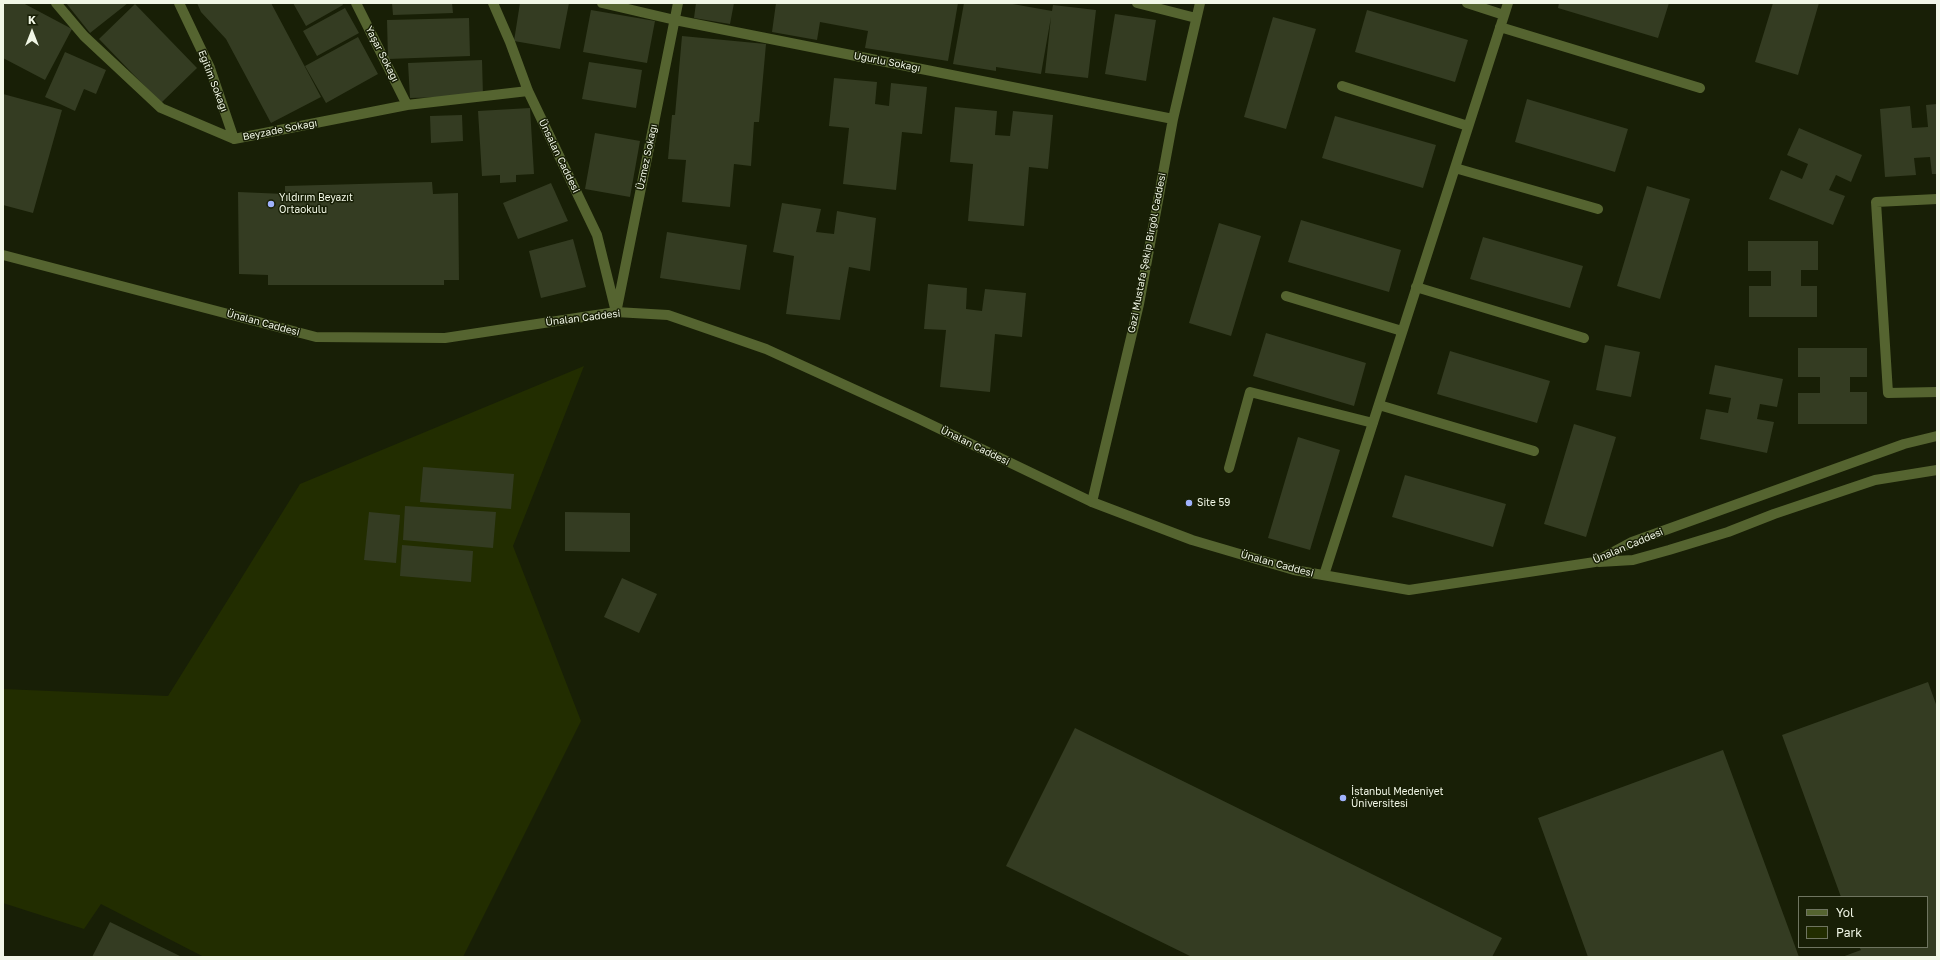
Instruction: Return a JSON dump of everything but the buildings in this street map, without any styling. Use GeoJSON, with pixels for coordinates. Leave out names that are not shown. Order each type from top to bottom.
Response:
{"type":"FeatureCollection","features":[{"type":"Feature","properties":{"kind":"street","name":"Beyzade Sokağı"},"geometry":{"type":"LineString","coordinates":[[56,3],[84,36],[160,108],[234,139],[407,105],[528,91]]}},
{"type":"Feature","properties":{"kind":"street","name":"Eğitim Sokağı"},"geometry":{"type":"LineString","coordinates":[[179,3],[210,68],[234,139]]}},
{"type":"Feature","properties":{"kind":"street","name":"Yaşar Sokağı"},"geometry":{"type":"LineString","coordinates":[[356,3],[407,105]]}},
{"type":"Feature","properties":{"kind":"street","name":"Ünsalan Caddesi"},"geometry":{"type":"LineString","coordinates":[[493,3],[510,42],[528,91],[596,235],[616,312]]}},
{"type":"Feature","properties":{"kind":"street","name":"Uğurlu Sokağı"},"geometry":{"type":"LineString","coordinates":[[602,3],[675,20],[1173,119]]}},
{"type":"Feature","properties":{"kind":"street","name":"Üzmez Sokağı"},"geometry":{"type":"LineString","coordinates":[[616,312],[678,3]]}},
{"type":"Feature","properties":{"kind":"street"},"geometry":{"type":"LineString","coordinates":[[1137,3],[1196,18]]}},
{"type":"Feature","properties":{"kind":"street","name":"Gazi Mustafa Şekip Birgöl Caddesi"},"geometry":{"type":"LineString","coordinates":[[1092,502],[1139,304],[1173,119],[1200,3]]}},
{"type":"Feature","properties":{"kind":"street"},"geometry":{"type":"LineString","coordinates":[[1467,3],[1504,15]]}},
{"type":"Feature","properties":{"kind":"street"},"geometry":{"type":"LineString","coordinates":[[1324,575],[1508,3]]}},
{"type":"Feature","properties":{"kind":"street"},"geometry":{"type":"LineString","coordinates":[[1500,27],[1700,88]]}},
{"type":"Feature","properties":{"kind":"street"},"geometry":{"type":"LineString","coordinates":[[1342,86],[1468,126]]}},
{"type":"Feature","properties":{"kind":"street"},"geometry":{"type":"LineString","coordinates":[[1455,168],[1598,209]]}},
{"type":"Feature","properties":{"kind":"street"},"geometry":{"type":"LineString","coordinates":[[1937,199],[1876,202],[1888,393],[1937,392]]}},
{"type":"Feature","properties":{"kind":"street","name":"Ünalan Caddesi"},"geometry":{"type":"LineString","coordinates":[[3,255],[316,337],[445,338],[616,312],[668,315],[766,349],[917,418],[1092,502],[1192,540],[1294,570],[1409,590],[1595,562],[1632,542],[1904,444],[1937,436]]}},
{"type":"Feature","properties":{"kind":"street"},"geometry":{"type":"LineString","coordinates":[[1416,287],[1584,338]]}},
{"type":"Feature","properties":{"kind":"street"},"geometry":{"type":"LineString","coordinates":[[1286,296],[1402,332]]}},
{"type":"Feature","properties":{"kind":"street"},"geometry":{"type":"LineString","coordinates":[[1229,468],[1250,392],[1373,423]]}},
{"type":"Feature","properties":{"kind":"street"},"geometry":{"type":"LineString","coordinates":[[1378,405],[1534,451]]}},
{"type":"Feature","properties":{"kind":"street"},"geometry":{"type":"LineString","coordinates":[[1595,562],[1633,560],[1728,532],[1774,514],[1875,480],[1937,470]]}},
{"type":"Feature","properties":{"kind":"green space"},"geometry":{"type":"Polygon","coordinates":[[[584,366],[513,546],[581,721],[463,957],[204,957],[101,904],[84,929],[3,903],[3,689],[168,696],[300,484],[584,366]]]}},
{"type":"Feature","properties":{"kind":"place","name":"Yıldırım Beyazıt Ortaokulu"},"geometry":{"type":"Point","coordinates":[271,204]}},
{"type":"Feature","properties":{"kind":"place","name":"Site 59"},"geometry":{"type":"Point","coordinates":[1189,503]}},
{"type":"Feature","properties":{"kind":"place","name":"İstanbul Medeniyet Üniversitesi"},"geometry":{"type":"Point","coordinates":[1343,798]}}]}
